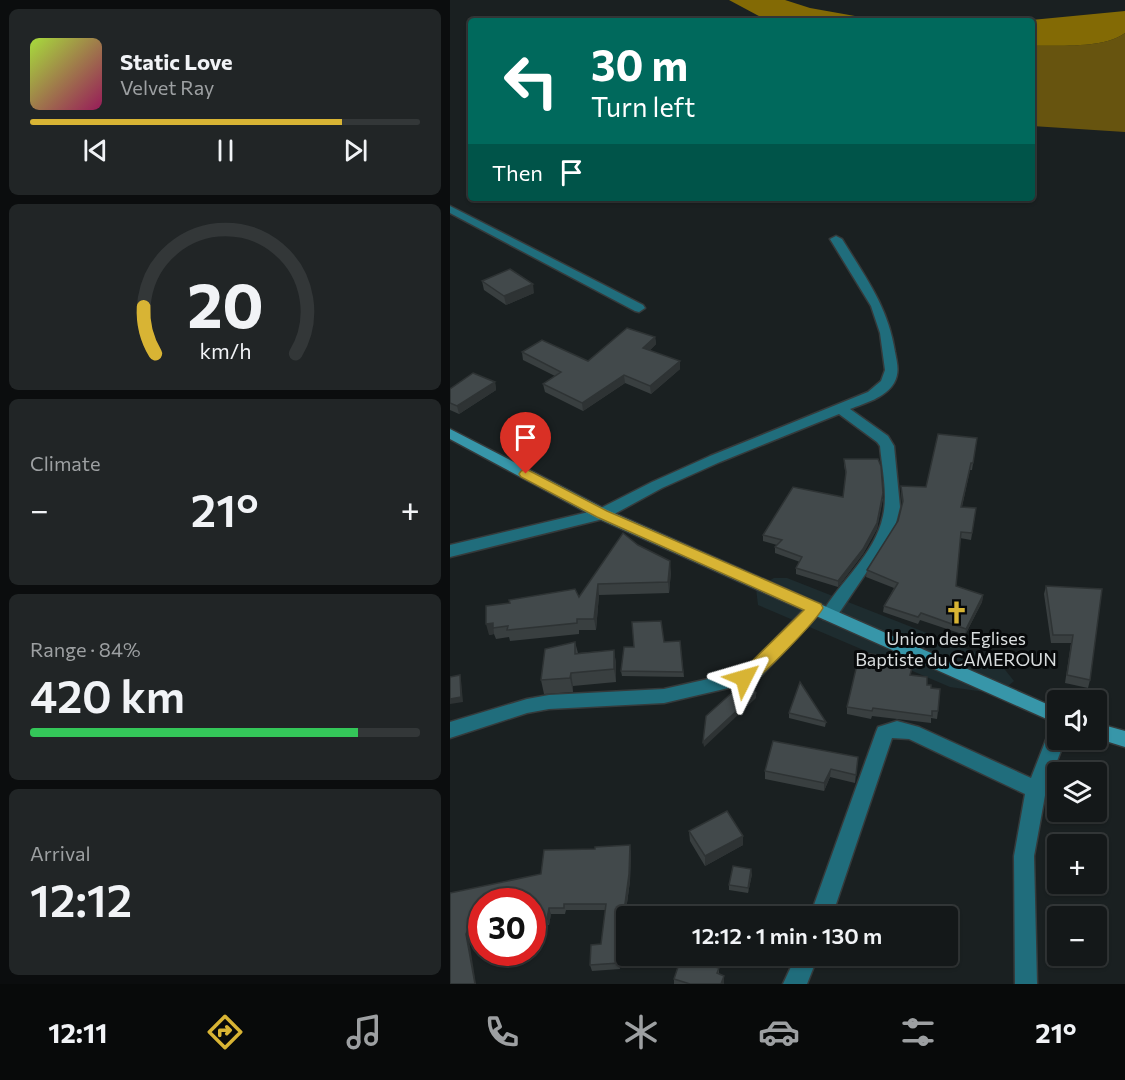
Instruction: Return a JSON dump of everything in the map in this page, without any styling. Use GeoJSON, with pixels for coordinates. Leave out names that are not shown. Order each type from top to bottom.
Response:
{"type":"FeatureCollection","features":[{"type":"Feature","properties":{"kind":"street"},"geometry":{"type":"LineString","coordinates":[[450,209],[639,308]]}},
{"type":"Feature","properties":{"kind":"street"},"geometry":{"type":"LineString","coordinates":[[450,551],[602,514],[657,485],[715,459],[873,395],[887,383],[892,370],[886,333],[877,306],[836,239]]}},
{"type":"Feature","properties":{"kind":"street"},"geometry":{"type":"LineString","coordinates":[[450,730],[527,706],[549,702],[664,696],[744,678],[756,670],[822,611],[879,542],[888,526],[891,514],[887,446],[884,439],[841,409]]}},
{"type":"Feature","properties":{"kind":"street"},"geometry":{"type":"LineString","coordinates":[[450,433],[602,514],[1047,712]]}},
{"type":"Feature","properties":{"kind":"street"},"geometry":{"type":"LineString","coordinates":[[824,906],[885,732],[897,729],[912,732],[1036,790]]}},
{"type":"Feature","properties":{"kind":"street"},"geometry":{"type":"LineString","coordinates":[[1107,733],[1125,738]]}},
{"type":"Feature","properties":{"kind":"street"},"geometry":{"type":"LineString","coordinates":[[1026,984],[1024,856],[1036,790],[1051,750]]}},
{"type":"Feature","properties":{"kind":"street"},"geometry":{"type":"LineString","coordinates":[[794,984],[804,966]]}},
{"type":"Feature","properties":{"kind":"shaded area"},"geometry":{"type":"Polygon","coordinates":[[[729,0],[785,0],[810,8],[866,18],[762,18],[729,0]]]}},
{"type":"Feature","properties":{"kind":"shaded area"},"geometry":{"type":"Polygon","coordinates":[[[1125,11],[1125,33],[1105,42],[1093,44],[1035,46],[1035,20],[1125,11]]]}},
{"type":"Feature","properties":{"kind":"shaded area"},"geometry":{"type":"Polygon","coordinates":[[[1125,33],[1125,132],[1035,126],[1035,46],[1093,44],[1116,38],[1125,33]]]}},
{"type":"Feature","properties":{"kind":"shaded area"},"geometry":{"type":"Polygon","coordinates":[[[774,578],[787,578],[998,661],[1014,681],[999,694],[950,687],[758,605],[756,588],[774,578]]]}},
{"type":"Feature","properties":{"kind":"building"},"geometry":{"type":"Polygon","coordinates":[[[510,269],[533,284],[504,296],[482,281],[510,269]]]}},
{"type":"Feature","properties":{"kind":"building"},"geometry":{"type":"Polygon","coordinates":[[[627,328],[655,337],[643,348],[680,361],[650,386],[624,375],[582,403],[543,384],[561,372],[522,352],[542,340],[588,361],[627,328]]]}},
{"type":"Feature","properties":{"kind":"building"},"geometry":{"type":"Polygon","coordinates":[[[473,373],[495,382],[457,406],[450,403],[450,389],[473,373]]]}},
{"type":"Feature","properties":{"kind":"building"},"geometry":{"type":"Polygon","coordinates":[[[938,434],[977,438],[961,507],[976,508],[972,533],[961,532],[956,586],[983,595],[966,629],[921,613],[918,617],[884,606],[898,583],[867,570],[898,521],[903,501],[901,486],[926,487],[938,434]]]}},
{"type":"Feature","properties":{"kind":"building"},"geometry":{"type":"Polygon","coordinates":[[[844,459],[878,459],[881,466],[883,493],[877,523],[863,549],[838,581],[796,568],[802,557],[775,547],[782,540],[763,535],[793,487],[843,497],[846,472],[844,459]]]}},
{"type":"Feature","properties":{"kind":"building"},"geometry":{"type":"Polygon","coordinates":[[[623,533],[638,545],[670,561],[668,582],[598,584],[594,619],[577,619],[577,623],[507,630],[508,626],[493,628],[493,623],[486,624],[486,606],[575,589],[579,597],[623,533]]]}},
{"type":"Feature","properties":{"kind":"building"},"geometry":{"type":"Polygon","coordinates":[[[1046,586],[1102,589],[1090,680],[1067,675],[1073,635],[1053,635],[1046,586]]]}},
{"type":"Feature","properties":{"kind":"building"},"geometry":{"type":"Polygon","coordinates":[[[661,621],[664,642],[680,641],[683,672],[621,671],[624,647],[634,647],[632,622],[661,621]]]}},
{"type":"Feature","properties":{"kind":"building"},"geometry":{"type":"Polygon","coordinates":[[[575,642],[575,654],[614,650],[614,669],[571,673],[570,678],[541,680],[545,649],[575,642]]]}},
{"type":"Feature","properties":{"kind":"building"},"geometry":{"type":"Polygon","coordinates":[[[860,652],[897,658],[896,665],[912,668],[910,675],[927,677],[927,685],[940,689],[938,711],[932,711],[932,716],[847,707],[860,652]]]}},
{"type":"Feature","properties":{"kind":"building"},"geometry":{"type":"Polygon","coordinates":[[[460,675],[461,697],[450,699],[450,677],[460,675]]]}},
{"type":"Feature","properties":{"kind":"building"},"geometry":{"type":"Polygon","coordinates":[[[745,681],[756,693],[703,742],[706,716],[745,681]]]}},
{"type":"Feature","properties":{"kind":"building"},"geometry":{"type":"Polygon","coordinates":[[[800,682],[826,722],[789,713],[800,682]]]}},
{"type":"Feature","properties":{"kind":"building"},"geometry":{"type":"Polygon","coordinates":[[[773,741],[858,757],[856,775],[831,769],[824,783],[765,771],[773,741]]]}},
{"type":"Feature","properties":{"kind":"building"},"geometry":{"type":"Polygon","coordinates":[[[727,811],[743,836],[705,856],[689,831],[727,811]]]}},
{"type":"Feature","properties":{"kind":"building"},"geometry":{"type":"Polygon","coordinates":[[[630,845],[625,906],[616,906],[616,963],[590,965],[591,945],[601,944],[606,904],[564,904],[564,908],[549,908],[546,919],[546,888],[474,888],[541,874],[544,850],[595,849],[595,847],[630,845]]]}},
{"type":"Feature","properties":{"kind":"building"},"geometry":{"type":"Polygon","coordinates":[[[733,866],[751,869],[748,888],[729,885],[733,866]]]}},
{"type":"Feature","properties":{"kind":"building"},"geometry":{"type":"Polygon","coordinates":[[[468,889],[466,934],[468,966],[472,966],[475,984],[450,984],[450,893],[468,889]]]}},
{"type":"Feature","properties":{"kind":"building"},"geometry":{"type":"Polygon","coordinates":[[[678,966],[711,966],[719,968],[717,973],[724,976],[721,984],[690,984],[674,979],[678,966]]]}},
{"type":"Feature","properties":{"kind":"place","name":"Union des Eglises Baptiste du CAMEROUN"},"geometry":{"type":"Point","coordinates":[956,612]}},
{"type":"Feature","properties":{"kind":"route"},"geometry":{"type":"LineString","coordinates":[[526,474],[602,514],[815,608],[756,670],[744,678]]}}]}
